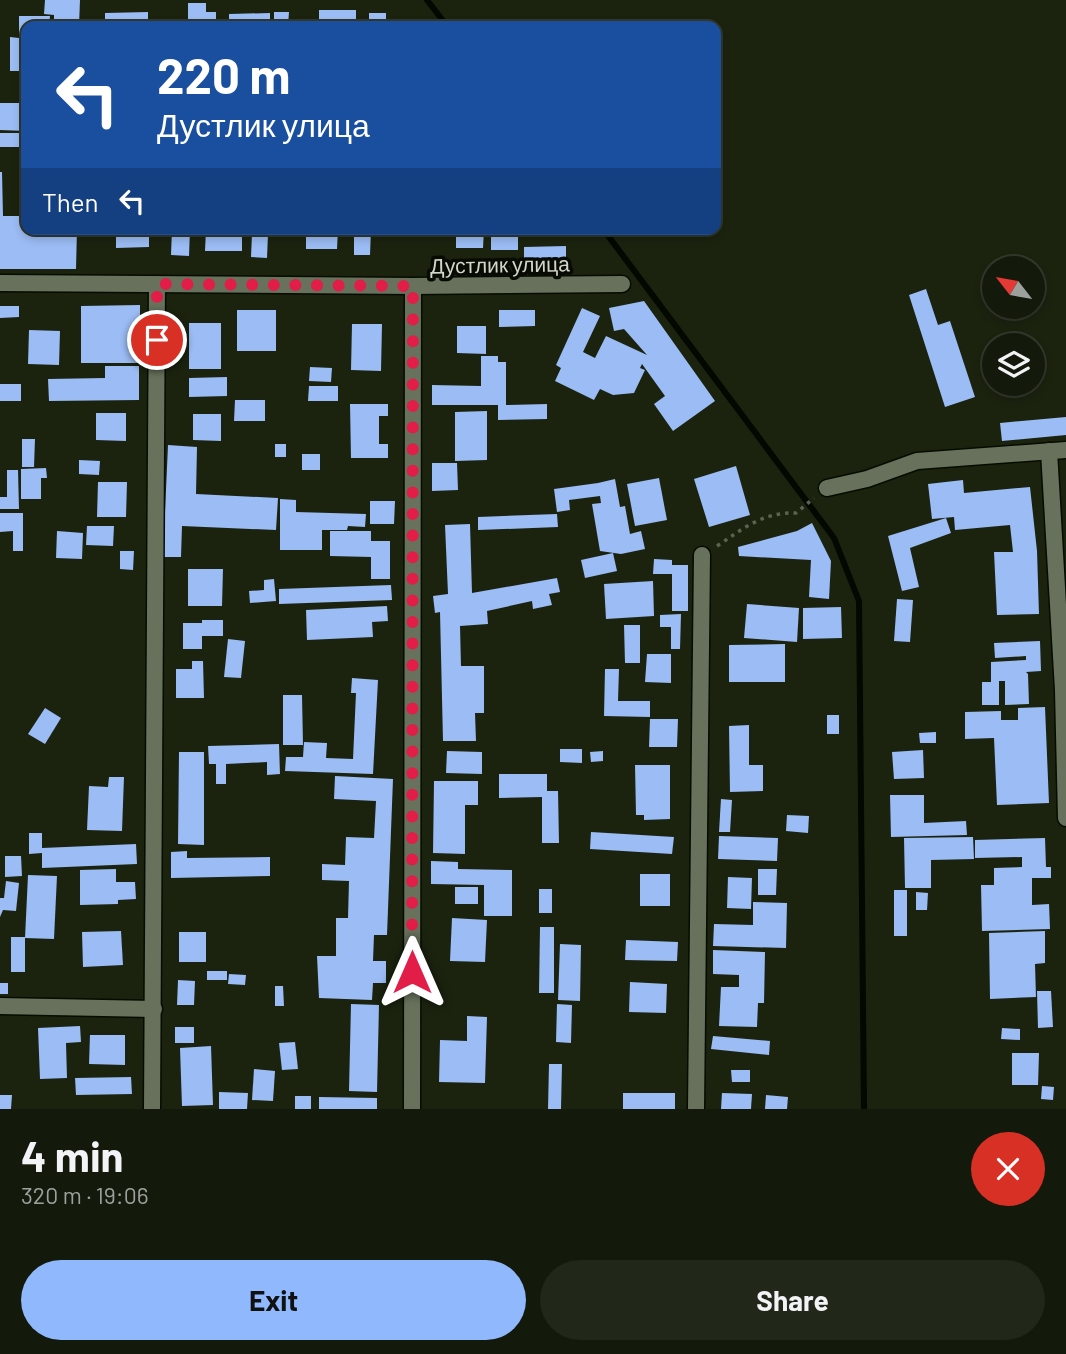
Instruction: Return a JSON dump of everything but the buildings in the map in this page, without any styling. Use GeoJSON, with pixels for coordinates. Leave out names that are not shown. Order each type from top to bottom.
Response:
{"type":"FeatureCollection","features":[{"type":"Feature","properties":{"kind":"street","name":"Дустлик улица"},"geometry":{"type":"LineString","coordinates":[[0,283],[413,286],[622,284]]}},
{"type":"Feature","properties":{"kind":"street"},"geometry":{"type":"LineString","coordinates":[[152,1109],[157,284]]}},
{"type":"Feature","properties":{"kind":"street"},"geometry":{"type":"LineString","coordinates":[[412,1109],[413,286]]}},
{"type":"Feature","properties":{"kind":"street"},"geometry":{"type":"LineString","coordinates":[[827,488],[867,479],[916,461],[1066,450]]}},
{"type":"Feature","properties":{"kind":"street"},"geometry":{"type":"LineString","coordinates":[[1049,451],[1063,690],[1066,818]]}},
{"type":"Feature","properties":{"kind":"street"},"geometry":{"type":"LineString","coordinates":[[696,1109],[702,555]]}},
{"type":"Feature","properties":{"kind":"street"},"geometry":{"type":"LineString","coordinates":[[0,1006],[154,1009]]}},
{"type":"Feature","properties":{"kind":"path"},"geometry":{"type":"LineString","coordinates":[[702,555],[753,522],[777,513],[796,513],[827,488]]}},
{"type":"Feature","properties":{"kind":"waterway"},"geometry":{"type":"LineString","coordinates":[[427,0],[443,21]]}},
{"type":"Feature","properties":{"kind":"waterway"},"geometry":{"type":"LineString","coordinates":[[607,235],[834,538],[859,601],[864,1109]]}},
{"type":"Feature","properties":{"kind":"route"},"geometry":{"type":"LineString","coordinates":[[157,340],[157,284],[413,286],[412,972]]}}]}
